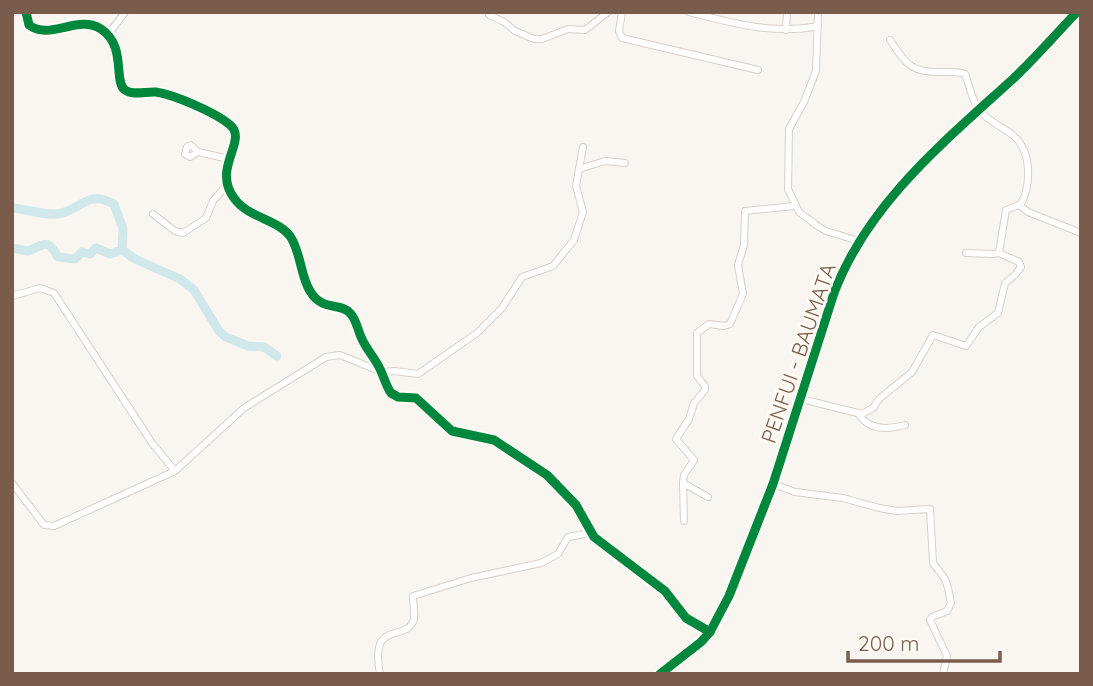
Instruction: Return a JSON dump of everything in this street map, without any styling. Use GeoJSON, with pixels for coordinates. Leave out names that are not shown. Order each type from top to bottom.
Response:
{"type":"FeatureCollection","features":[{"type":"Feature","properties":{"kind":"street"},"geometry":{"type":"LineString","coordinates":[[26,12],[29,25],[37,30],[90,24],[108,35],[118,53],[122,89],[132,93],[159,93],[209,112],[228,123],[236,138],[225,174],[227,185],[243,209],[280,228],[289,236],[310,292],[322,303],[349,312],[368,352],[382,372],[388,391],[393,395],[416,398],[452,431],[494,440],[547,475],[576,505],[591,533],[665,590],[687,618],[710,632]]}},
{"type":"Feature","properties":{"kind":"street"},"geometry":{"type":"LineString","coordinates":[[108,35],[125,12]]}},
{"type":"Feature","properties":{"kind":"street"},"geometry":{"type":"LineString","coordinates":[[489,15],[515,31],[539,40],[568,29],[585,30],[608,12]]}},
{"type":"Feature","properties":{"kind":"street"},"geometry":{"type":"LineString","coordinates":[[622,12],[619,31],[622,38],[758,70]]}},
{"type":"Feature","properties":{"kind":"street"},"geometry":{"type":"LineString","coordinates":[[689,12],[758,27],[786,30],[818,26]]}},
{"type":"Feature","properties":{"kind":"street"},"geometry":{"type":"LineString","coordinates":[[786,30],[787,12]]}},
{"type":"Feature","properties":{"kind":"street"},"geometry":{"type":"LineString","coordinates":[[818,12],[818,61],[814,81],[790,125],[787,184],[799,212],[826,231],[859,241]]}},
{"type":"Feature","properties":{"kind":"street","name":"PENFUI - BAUMATA"},"geometry":{"type":"LineString","coordinates":[[660,674],[701,642],[717,622],[773,484],[842,271],[859,241],[894,195],[940,144],[1014,77],[1077,12]]}},
{"type":"Feature","properties":{"kind":"street"},"geometry":{"type":"LineString","coordinates":[[890,40],[908,65],[918,71],[960,71],[965,74],[972,99],[978,108],[986,118],[1014,136],[1023,148],[1029,177],[1028,188],[1019,205]]}},
{"type":"Feature","properties":{"kind":"street"},"geometry":{"type":"LineString","coordinates":[[12,483],[49,527],[175,471],[244,408],[323,358],[340,355],[382,372],[418,374],[424,371],[496,316],[522,276],[554,265],[576,238],[582,214],[576,191],[583,147]]}},
{"type":"Feature","properties":{"kind":"street"},"geometry":{"type":"LineString","coordinates":[[198,152],[229,159]]}},
{"type":"Feature","properties":{"kind":"street"},"geometry":{"type":"LineString","coordinates":[[579,169],[605,161],[625,163]]}},
{"type":"Feature","properties":{"kind":"street"},"geometry":{"type":"LineString","coordinates":[[153,214],[175,232],[183,233],[206,218],[212,203],[227,185]]}},
{"type":"Feature","properties":{"kind":"street"},"geometry":{"type":"LineString","coordinates":[[999,253],[1005,212],[1008,208],[1019,205],[1039,217],[1081,233]]}},
{"type":"Feature","properties":{"kind":"street"},"geometry":{"type":"LineString","coordinates":[[684,521],[683,477],[694,460],[676,439],[689,419],[694,403],[705,390],[697,376],[697,333],[709,324],[730,324],[741,299],[743,290],[738,265],[744,246],[745,213],[750,209],[795,206]]}},
{"type":"Feature","properties":{"kind":"street"},"geometry":{"type":"LineString","coordinates":[[801,399],[866,413],[879,398],[912,372],[933,335],[964,347],[979,327],[997,314],[1005,283],[1021,267],[1019,262],[999,253],[966,253]]}},
{"type":"Feature","properties":{"kind":"street"},"geometry":{"type":"LineString","coordinates":[[12,296],[40,288],[54,293],[152,443],[175,471]]}},
{"type":"Feature","properties":{"kind":"street"},"geometry":{"type":"LineString","coordinates":[[858,413],[865,424],[871,426],[893,428],[905,425]]}},
{"type":"Feature","properties":{"kind":"street"},"geometry":{"type":"LineString","coordinates":[[683,483],[708,497]]}},
{"type":"Feature","properties":{"kind":"street"},"geometry":{"type":"LineString","coordinates":[[773,484],[795,492],[843,498],[879,508],[930,509],[933,563],[947,582],[951,603],[947,611],[930,620],[947,656],[943,674]]}},
{"type":"Feature","properties":{"kind":"street"},"geometry":{"type":"LineString","coordinates":[[380,674],[377,656],[381,640],[385,635],[411,624],[414,616],[413,596],[471,578],[536,564],[556,556],[568,537],[591,533]]}},
{"type":"Feature","properties":{"kind":"waterway"},"geometry":{"type":"LineString","coordinates":[[12,208],[57,214],[90,200],[104,200],[114,204],[123,229],[122,250],[135,259],[180,279],[194,290],[219,331],[226,337],[248,346],[264,347],[277,356]]}},
{"type":"Feature","properties":{"kind":"waterway"},"geometry":{"type":"LineString","coordinates":[[12,248],[28,251],[45,244],[51,247],[58,257],[75,259],[82,252],[90,254],[96,248],[110,254],[122,250]]}},
{"type":"Feature","properties":{"kind":"cycle path"},"geometry":{"type":"LineString","coordinates":[[26,12],[29,25],[37,29],[83,24],[101,29],[114,45],[120,79],[125,90],[136,93],[156,92],[173,97],[204,109],[229,124],[235,138],[226,176],[234,198],[247,210],[278,226],[290,236],[310,291],[320,302],[342,308],[352,315],[391,393],[398,397],[416,398],[452,431],[494,440],[547,475],[576,505],[594,537],[665,591],[686,618],[710,632]]}},
{"type":"Feature","properties":{"kind":"cycle path"},"geometry":{"type":"LineString","coordinates":[[660,674],[710,632],[729,596],[773,484],[834,293],[867,230],[911,175],[1022,70],[1077,12]]}}]}
